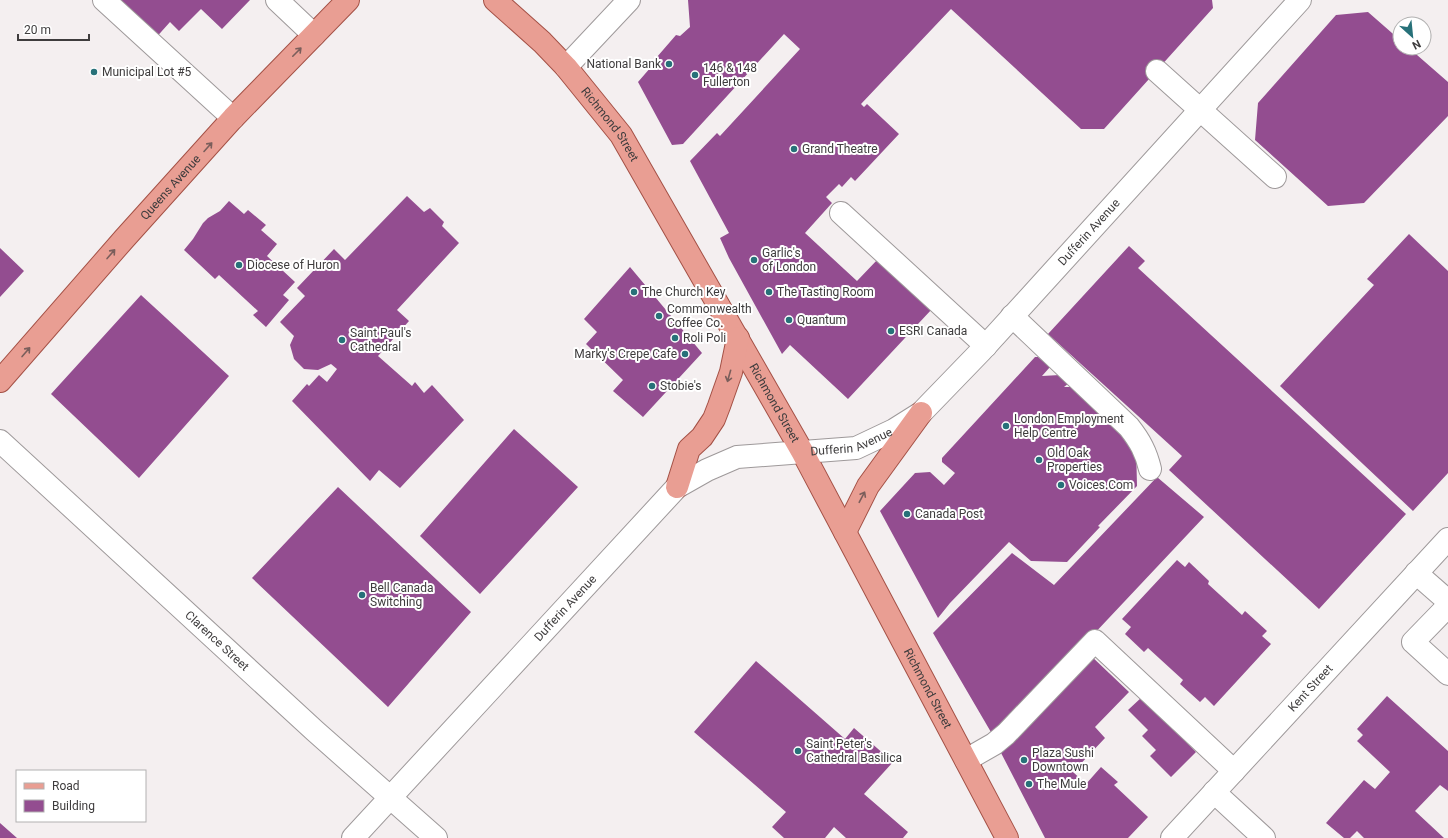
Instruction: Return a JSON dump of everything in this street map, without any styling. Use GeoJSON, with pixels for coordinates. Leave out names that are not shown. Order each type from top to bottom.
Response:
{"type":"FeatureCollection","features":[{"type":"Feature","properties":{"kind":"main road","name":"Queens Avenue"},"geometry":{"type":"LineString","coordinates":[[0,381],[124,239],[233,118],[348,0]]}},
{"type":"Feature","properties":{"kind":"main road","name":"Richmond Street"},"geometry":{"type":"LineString","coordinates":[[495,0],[542,42],[566,67],[621,135],[803,453],[1007,838]]}},
{"type":"Feature","properties":{"kind":"main road"},"geometry":{"type":"LineString","coordinates":[[677,487],[688,449],[702,437],[714,419],[731,372],[738,338]]}},
{"type":"Feature","properties":{"kind":"main road"},"geometry":{"type":"LineString","coordinates":[[845,532],[868,486],[921,413]]}},
{"type":"Feature","properties":{"kind":"street"},"geometry":{"type":"LineString","coordinates":[[104,0],[233,118]]}},
{"type":"Feature","properties":{"kind":"street"},"geometry":{"type":"LineString","coordinates":[[277,0],[314,35]]}},
{"type":"Feature","properties":{"kind":"street"},"geometry":{"type":"LineString","coordinates":[[566,67],[629,0]]}},
{"type":"Feature","properties":{"kind":"street","name":"Dufferin Avenue"},"geometry":{"type":"LineString","coordinates":[[353,838],[677,487],[707,470],[737,457],[856,448],[894,430],[921,413],[986,346],[1300,0]]}},
{"type":"Feature","properties":{"kind":"street"},"geometry":{"type":"LineString","coordinates":[[1157,71],[1275,177]]}},
{"type":"Feature","properties":{"kind":"street"},"geometry":{"type":"LineString","coordinates":[[842,213],[986,346]]}},
{"type":"Feature","properties":{"kind":"street"},"geometry":{"type":"LineString","coordinates":[[1012,316],[1130,427],[1140,441],[1146,454],[1150,469]]}},
{"type":"Feature","properties":{"kind":"street","name":"Clarence Street"},"geometry":{"type":"LineString","coordinates":[[0,441],[315,730],[436,838]]}},
{"type":"Feature","properties":{"kind":"street","name":"Kent Street"},"geometry":{"type":"LineString","coordinates":[[1172,838],[1448,538]]}},
{"type":"Feature","properties":{"kind":"street"},"geometry":{"type":"LineString","coordinates":[[1416,572],[1448,601]]}},
{"type":"Feature","properties":{"kind":"street"},"geometry":{"type":"LineString","coordinates":[[1448,606],[1413,642],[1448,674]]}},
{"type":"Feature","properties":{"kind":"street"},"geometry":{"type":"LineString","coordinates":[[966,760],[994,744],[1006,734],[1095,641],[1234,771]]}},
{"type":"Feature","properties":{"kind":"street"},"geometry":{"type":"LineString","coordinates":[[1214,792],[1264,838]]}},
{"type":"Feature","properties":{"kind":"building"},"geometry":{"type":"Polygon","coordinates":[[[111,0],[250,0],[222,29],[201,9],[179,31],[170,22],[153,41],[111,0]]]}},
{"type":"Feature","properties":{"kind":"building"},"geometry":{"type":"Polygon","coordinates":[[[688,0],[1212,0],[1213,8],[1104,129],[1081,129],[951,9],[861,104],[864,107],[867,104],[899,134],[855,181],[851,177],[842,187],[839,184],[826,197],[832,203],[805,233],[857,281],[878,259],[932,309],[848,399],[790,345],[782,354],[729,258],[720,238],[729,233],[690,161],[717,133],[720,136],[800,49],[784,34],[683,144],[672,145],[638,82],[651,67],[650,65],[676,35],[680,36],[690,27],[688,0]]]}},
{"type":"Feature","properties":{"kind":"building"},"geometry":{"type":"Polygon","coordinates":[[[1368,12],[1392,33],[1392,56],[1418,56],[1448,82],[1448,116],[1364,203],[1328,206],[1255,140],[1258,103],[1336,15],[1368,12]]]}},
{"type":"Feature","properties":{"kind":"building","name":"Saint Paul's Cathedral"},"geometry":{"type":"Polygon","coordinates":[[[407,196],[424,212],[430,208],[444,222],[442,226],[459,243],[397,310],[409,321],[378,356],[412,386],[415,382],[424,393],[432,385],[464,420],[400,488],[379,470],[370,481],[292,401],[307,384],[309,386],[319,375],[327,382],[337,369],[331,364],[318,370],[304,369],[294,359],[290,345],[294,336],[280,322],[305,296],[297,288],[334,249],[345,260],[407,196]]]}},
{"type":"Feature","properties":{"kind":"building","name":"Diocese of Huron"},"geometry":{"type":"Polygon","coordinates":[[[229,201],[244,214],[248,210],[266,225],[261,230],[277,244],[267,256],[295,282],[283,295],[289,300],[266,327],[253,315],[258,311],[219,275],[215,279],[184,250],[203,223],[208,218],[220,211],[229,201]]]}},
{"type":"Feature","properties":{"kind":"building"},"geometry":{"type":"Polygon","coordinates":[[[1409,234],[1448,271],[1448,473],[1413,511],[1280,386],[1374,285],[1367,279],[1409,234]]]}},
{"type":"Feature","properties":{"kind":"building"},"geometry":{"type":"Polygon","coordinates":[[[1129,246],[1145,261],[1138,268],[1406,514],[1319,609],[1169,470],[1182,456],[1048,334],[1129,246]]]}},
{"type":"Feature","properties":{"kind":"building"},"geometry":{"type":"Polygon","coordinates":[[[0,248],[24,271],[0,297],[0,248]]]}},
{"type":"Feature","properties":{"kind":"building"},"geometry":{"type":"Polygon","coordinates":[[[630,267],[702,353],[643,417],[613,391],[623,380],[586,344],[597,332],[584,319],[630,267]]]}},
{"type":"Feature","properties":{"kind":"building"},"geometry":{"type":"Polygon","coordinates":[[[141,295],[229,376],[139,478],[51,394],[141,295]]]}},
{"type":"Feature","properties":{"kind":"building","name":"Old Oak Properties"},"geometry":{"type":"Polygon","coordinates":[[[1035,357],[1038,357],[1050,367],[1042,376],[1060,375],[1069,383],[1064,387],[1074,387],[1136,445],[1137,486],[1098,526],[1100,527],[1067,562],[1031,561],[1009,542],[950,603],[938,618],[880,511],[915,473],[930,472],[944,485],[955,473],[942,462],[942,458],[1035,357]]]}},
{"type":"Feature","properties":{"kind":"building"},"geometry":{"type":"Polygon","coordinates":[[[514,429],[578,487],[480,594],[420,536],[514,429]]]}},
{"type":"Feature","properties":{"kind":"building"},"geometry":{"type":"Polygon","coordinates":[[[1157,477],[1204,517],[995,739],[933,633],[1012,553],[1054,585],[1157,477]]]}},
{"type":"Feature","properties":{"kind":"building","name":"Bell Canada Switching"},"geometry":{"type":"Polygon","coordinates":[[[338,487],[471,612],[388,707],[252,578],[338,487]]]}},
{"type":"Feature","properties":{"kind":"building"},"geometry":{"type":"Polygon","coordinates":[[[1177,560],[1185,567],[1189,562],[1209,581],[1208,584],[1242,615],[1245,611],[1267,631],[1262,636],[1271,644],[1214,706],[1205,697],[1200,702],[1180,684],[1183,680],[1148,648],[1144,652],[1125,634],[1131,627],[1122,619],[1177,560]]]}},
{"type":"Feature","properties":{"kind":"building"},"geometry":{"type":"Polygon","coordinates":[[[1089,654],[1129,692],[1095,727],[1105,738],[1073,772],[1086,784],[1101,767],[1118,782],[1114,785],[1148,817],[1128,838],[1045,838],[999,749],[1089,654]]]}},
{"type":"Feature","properties":{"kind":"building","name":"Saint Peter's Cathedral Basilica"},"geometry":{"type":"Polygon","coordinates":[[[756,661],[845,739],[854,728],[893,762],[864,794],[908,832],[903,838],[846,838],[834,827],[825,838],[784,838],[772,827],[786,812],[694,732],[756,661]]]}},
{"type":"Feature","properties":{"kind":"building"},"geometry":{"type":"Polygon","coordinates":[[[1387,696],[1448,751],[1448,791],[1440,785],[1415,811],[1444,838],[1364,838],[1357,831],[1350,838],[1344,838],[1326,823],[1364,780],[1375,789],[1390,772],[1357,741],[1363,735],[1357,729],[1387,696]]]}},
{"type":"Feature","properties":{"kind":"building"},"geometry":{"type":"Polygon","coordinates":[[[1142,697],[1196,752],[1171,777],[1150,756],[1156,750],[1142,736],[1148,730],[1128,710],[1142,697]]]}},
{"type":"Feature","properties":{"kind":"building"},"geometry":{"type":"Polygon","coordinates":[[[0,823],[17,838],[0,838],[0,823]]]}},
{"type":"Feature","properties":{"kind":"place","name":"National Bank"},"geometry":{"type":"Point","coordinates":[669,64]}},
{"type":"Feature","properties":{"kind":"place","name":"Municipal Lot #5"},"geometry":{"type":"Point","coordinates":[94,72]}},
{"type":"Feature","properties":{"kind":"place","name":"146 & 148 Fullerton"},"geometry":{"type":"Point","coordinates":[695,75]}},
{"type":"Feature","properties":{"kind":"place","name":"Grand Theatre"},"geometry":{"type":"Point","coordinates":[794,149]}},
{"type":"Feature","properties":{"kind":"place","name":"Garlic's of London"},"geometry":{"type":"Point","coordinates":[754,260]}},
{"type":"Feature","properties":{"kind":"place","name":"Diocese of Huron"},"geometry":{"type":"Point","coordinates":[239,265]}},
{"type":"Feature","properties":{"kind":"place","name":"The Church Key"},"geometry":{"type":"Point","coordinates":[634,292]}},
{"type":"Feature","properties":{"kind":"place","name":"The Tasting Room"},"geometry":{"type":"Point","coordinates":[769,292]}},
{"type":"Feature","properties":{"kind":"place","name":"Commonwealth Coffee Co."},"geometry":{"type":"Point","coordinates":[659,316]}},
{"type":"Feature","properties":{"kind":"place","name":"Quantum"},"geometry":{"type":"Point","coordinates":[789,320]}},
{"type":"Feature","properties":{"kind":"place","name":"ESRI Canada"},"geometry":{"type":"Point","coordinates":[891,331]}},
{"type":"Feature","properties":{"kind":"place","name":"Roli Poli"},"geometry":{"type":"Point","coordinates":[675,338]}},
{"type":"Feature","properties":{"kind":"place","name":"Saint Paul's Cathedral"},"geometry":{"type":"Point","coordinates":[342,340]}},
{"type":"Feature","properties":{"kind":"place","name":"Marky's Crepe Cafe"},"geometry":{"type":"Point","coordinates":[685,354]}},
{"type":"Feature","properties":{"kind":"place","name":"Stobie's"},"geometry":{"type":"Point","coordinates":[652,386]}},
{"type":"Feature","properties":{"kind":"place","name":"London Employment Help Centre"},"geometry":{"type":"Point","coordinates":[1006,426]}},
{"type":"Feature","properties":{"kind":"place","name":"Old Oak Properties"},"geometry":{"type":"Point","coordinates":[1039,460]}},
{"type":"Feature","properties":{"kind":"place","name":"Voices.Com"},"geometry":{"type":"Point","coordinates":[1061,485]}},
{"type":"Feature","properties":{"kind":"place","name":"Canada Post"},"geometry":{"type":"Point","coordinates":[907,514]}},
{"type":"Feature","properties":{"kind":"place","name":"Bell Canada Switching"},"geometry":{"type":"Point","coordinates":[362,595]}},
{"type":"Feature","properties":{"kind":"place","name":"Saint Peter's Cathedral Basilica"},"geometry":{"type":"Point","coordinates":[798,751]}},
{"type":"Feature","properties":{"kind":"place","name":"Plaza Sushi Downtown"},"geometry":{"type":"Point","coordinates":[1024,760]}},
{"type":"Feature","properties":{"kind":"place","name":"The Mule"},"geometry":{"type":"Point","coordinates":[1029,784]}}]}
